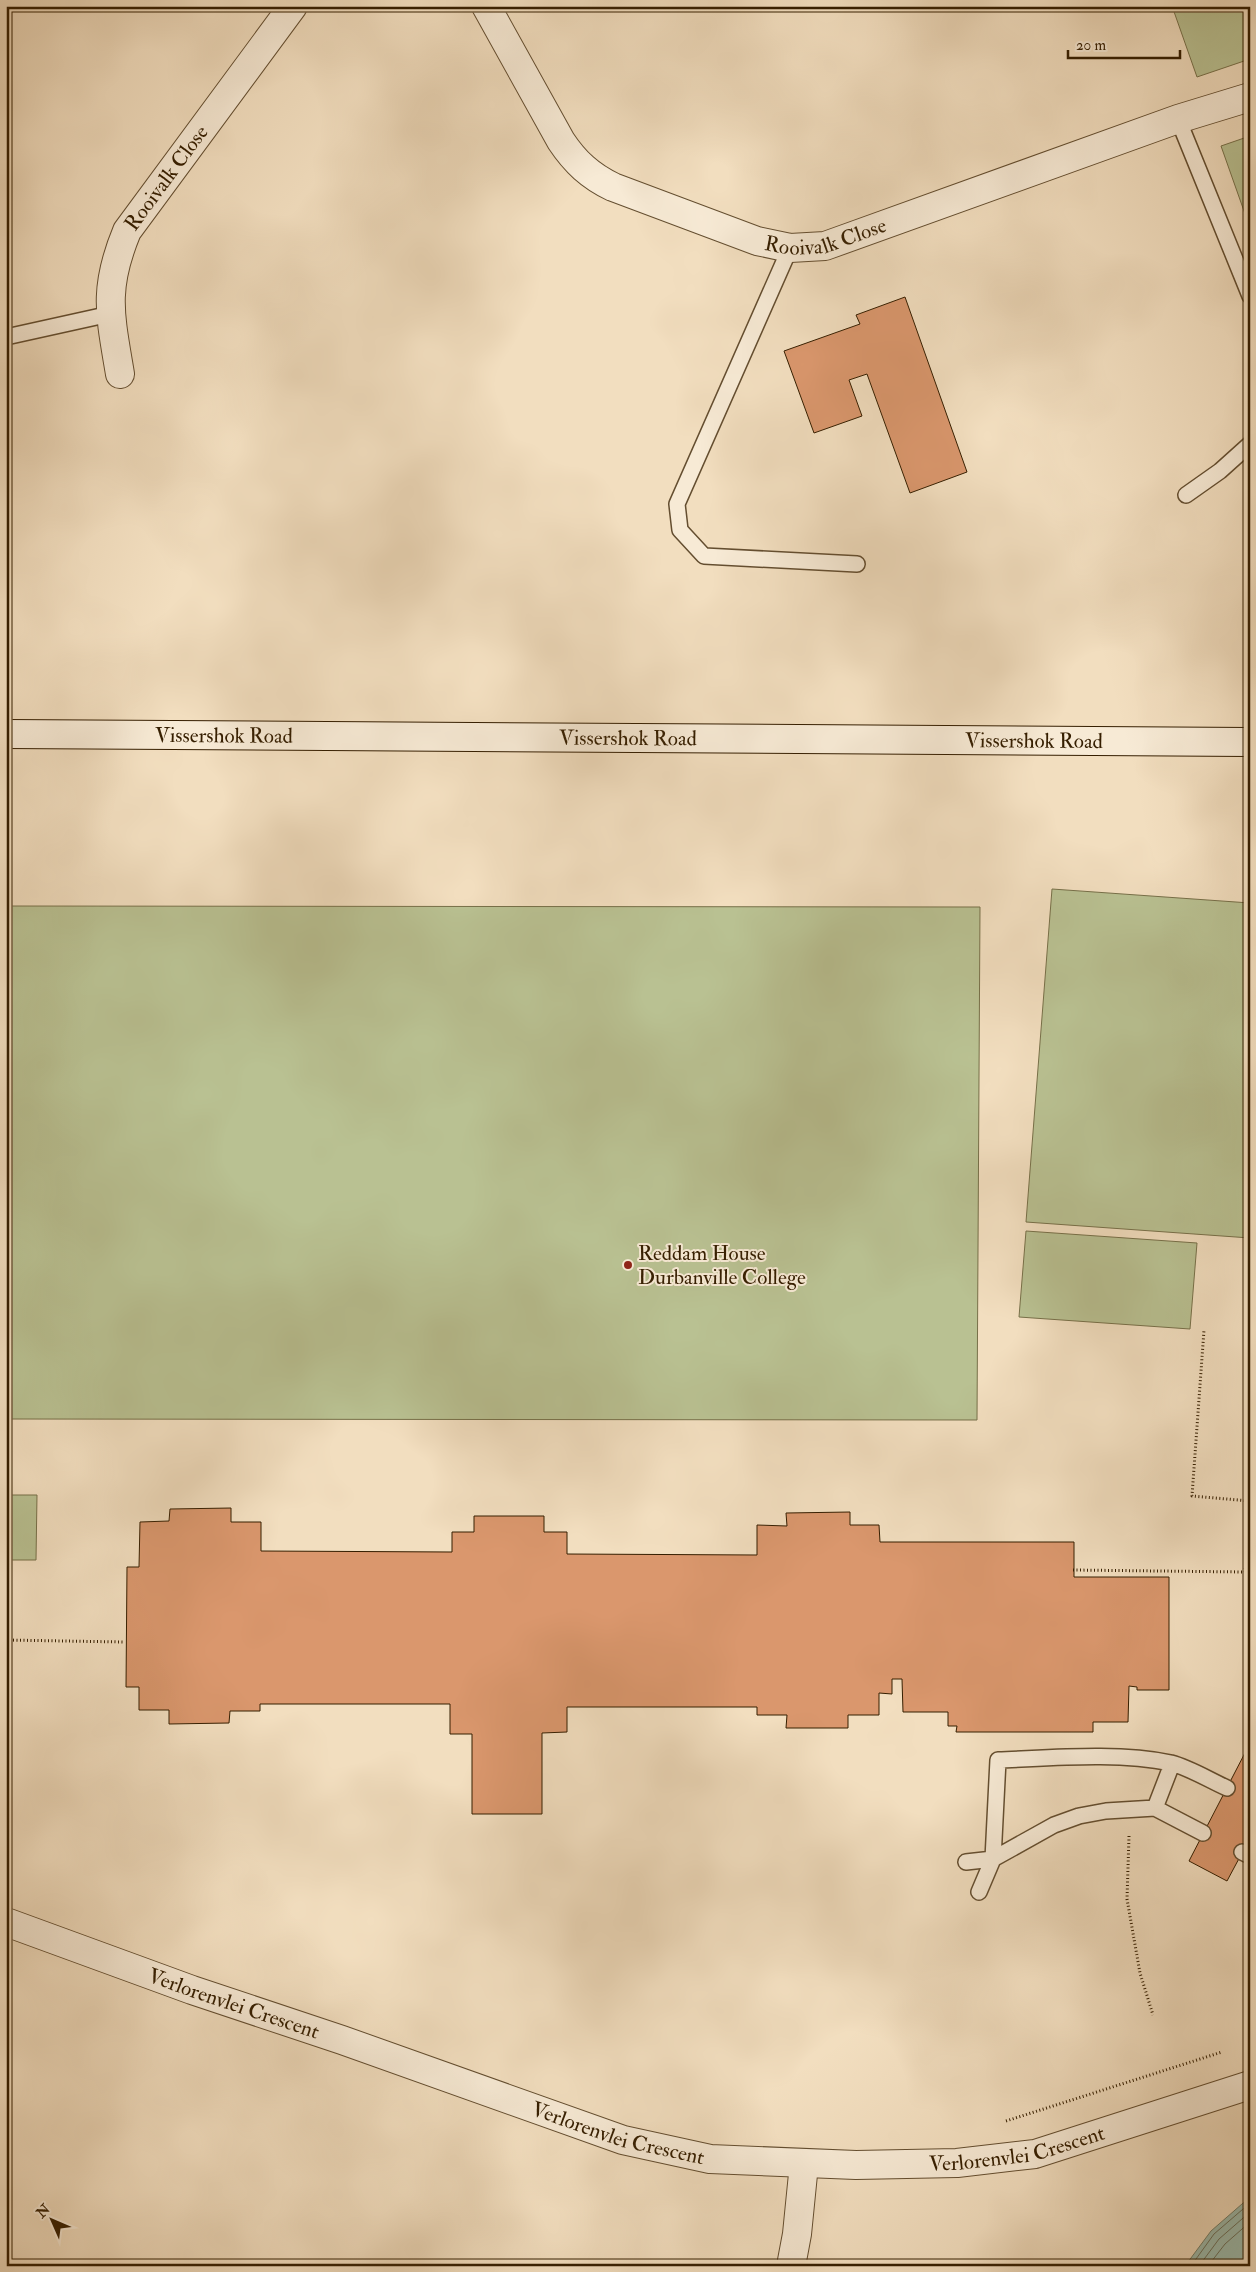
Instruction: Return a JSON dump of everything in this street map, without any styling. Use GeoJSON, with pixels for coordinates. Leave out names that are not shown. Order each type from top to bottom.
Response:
{"type":"FeatureCollection","features":[{"type":"Feature","properties":{"kind":"street","name":"Rooivalk Close"},"geometry":{"type":"LineString","coordinates":[[120,374],[110,314],[112,274],[127,230],[293,6]]}},
{"type":"Feature","properties":{"kind":"street","name":"Rooivalk Close"},"geometry":{"type":"LineString","coordinates":[[486,6],[561,141],[584,170],[598,180],[613,187],[757,240],[790,248],[825,246],[1178,119],[1250,96]]}},
{"type":"Feature","properties":{"kind":"street","name":"Vissershok Road"},"geometry":{"type":"LineString","coordinates":[[6,734],[1250,742]]}},
{"type":"Feature","properties":{"kind":"street","name":"Verlorenvlei Crescent"},"geometry":{"type":"LineString","coordinates":[[6,1922],[192,1990],[342,2040],[624,2140],[710,2159],[804,2164],[957,2163],[1035,2154],[1250,2085]]}},
{"type":"Feature","properties":{"kind":"street"},"geometry":{"type":"LineString","coordinates":[[791,2266],[797,2234],[804,2164]]}},
{"type":"Feature","properties":{"kind":"lane"},"geometry":{"type":"LineString","coordinates":[[1178,119],[1250,296]]}},
{"type":"Feature","properties":{"kind":"lane"},"geometry":{"type":"LineString","coordinates":[[790,248],[677,504],[680,530],[704,556],[857,564]]}},
{"type":"Feature","properties":{"kind":"lane"},"geometry":{"type":"LineString","coordinates":[[6,337],[110,314]]}},
{"type":"Feature","properties":{"kind":"lane"},"geometry":{"type":"LineString","coordinates":[[1186,495],[1220,471],[1250,444]]}},
{"type":"Feature","properties":{"kind":"lane"},"geometry":{"type":"LineString","coordinates":[[979,1892],[993,1859],[998,1760],[1137,1759],[1172,1764],[1227,1788]]}},
{"type":"Feature","properties":{"kind":"lane"},"geometry":{"type":"LineString","coordinates":[[1155,1808],[1172,1764]]}},
{"type":"Feature","properties":{"kind":"lane"},"geometry":{"type":"LineString","coordinates":[[966,1862],[993,1859],[1054,1826],[1079,1816],[1106,1811],[1155,1808],[1204,1833]]}},
{"type":"Feature","properties":{"kind":"path"},"geometry":{"type":"LineString","coordinates":[[1074,1570],[1245,1572],[1250,1501],[1192,1496],[1204,1330]]}},
{"type":"Feature","properties":{"kind":"path"},"geometry":{"type":"LineString","coordinates":[[6,1640],[124,1642]]}},
{"type":"Feature","properties":{"kind":"path"},"geometry":{"type":"LineString","coordinates":[[1127,1899],[1140,1973],[1153,2015]]}},
{"type":"Feature","properties":{"kind":"path"},"geometry":{"type":"LineString","coordinates":[[998,2123],[1222,2052]]}},
{"type":"Feature","properties":{"kind":"green space"},"geometry":{"type":"Polygon","coordinates":[[[1172,6],[1250,6],[1250,59],[1197,77],[1172,6]]]}},
{"type":"Feature","properties":{"kind":"green space"},"geometry":{"type":"Polygon","coordinates":[[[1250,136],[1250,228],[1221,146],[1250,136]]]}},
{"type":"Feature","properties":{"kind":"green space"},"geometry":{"type":"Polygon","coordinates":[[[1052,889],[1250,903],[1250,1238],[1026,1222],[1052,889]]]}},
{"type":"Feature","properties":{"kind":"green space"},"geometry":{"type":"Polygon","coordinates":[[[10,906],[980,907],[977,1420],[7,1419],[10,906]]]}},
{"type":"Feature","properties":{"kind":"green space"},"geometry":{"type":"Polygon","coordinates":[[[1026,1231],[1197,1243],[1190,1329],[1019,1317],[1026,1231]]]}},
{"type":"Feature","properties":{"kind":"green space"},"geometry":{"type":"Polygon","coordinates":[[[6,1495],[37,1495],[36,1560],[6,1560],[6,1495]]]}},
{"type":"Feature","properties":{"kind":"water"},"geometry":{"type":"Polygon","coordinates":[[[1250,2197],[1250,2266],[1185,2266],[1211,2231],[1250,2197]]]}},
{"type":"Feature","properties":{"kind":"building"},"geometry":{"type":"Polygon","coordinates":[[[905,297],[967,472],[910,493],[867,374],[849,380],[862,416],[814,433],[784,351],[860,324],[856,315],[905,297]]]}},
{"type":"Feature","properties":{"kind":"building"},"geometry":{"type":"Polygon","coordinates":[[[231,1508],[231,1522],[261,1522],[261,1551],[452,1552],[452,1532],[474,1532],[474,1516],[544,1516],[544,1532],[567,1532],[567,1554],[757,1555],[757,1525],[787,1526],[786,1513],[850,1512],[850,1525],[879,1525],[880,1542],[1074,1542],[1074,1577],[1169,1577],[1169,1690],[1137,1690],[1137,1687],[1129,1686],[1128,1722],[1093,1722],[1093,1732],[956,1732],[957,1726],[948,1726],[948,1712],[903,1712],[902,1679],[892,1679],[892,1694],[879,1693],[879,1715],[848,1715],[848,1728],[786,1728],[787,1715],[757,1715],[757,1707],[567,1707],[567,1732],[542,1733],[542,1814],[472,1814],[472,1734],[450,1734],[450,1704],[260,1704],[260,1711],[230,1711],[229,1723],[169,1724],[169,1710],[139,1710],[139,1687],[126,1687],[127,1567],[139,1567],[140,1522],[169,1521],[170,1509],[231,1508]]]}},
{"type":"Feature","properties":{"kind":"building"},"geometry":{"type":"Polygon","coordinates":[[[1247,1749],[1250,1751],[1250,1838],[1227,1881],[1189,1861],[1247,1749]]]}},
{"type":"Feature","properties":{"kind":"place","name":"Reddam House Durbanville College"},"geometry":{"type":"Point","coordinates":[628,1265]}}]}
